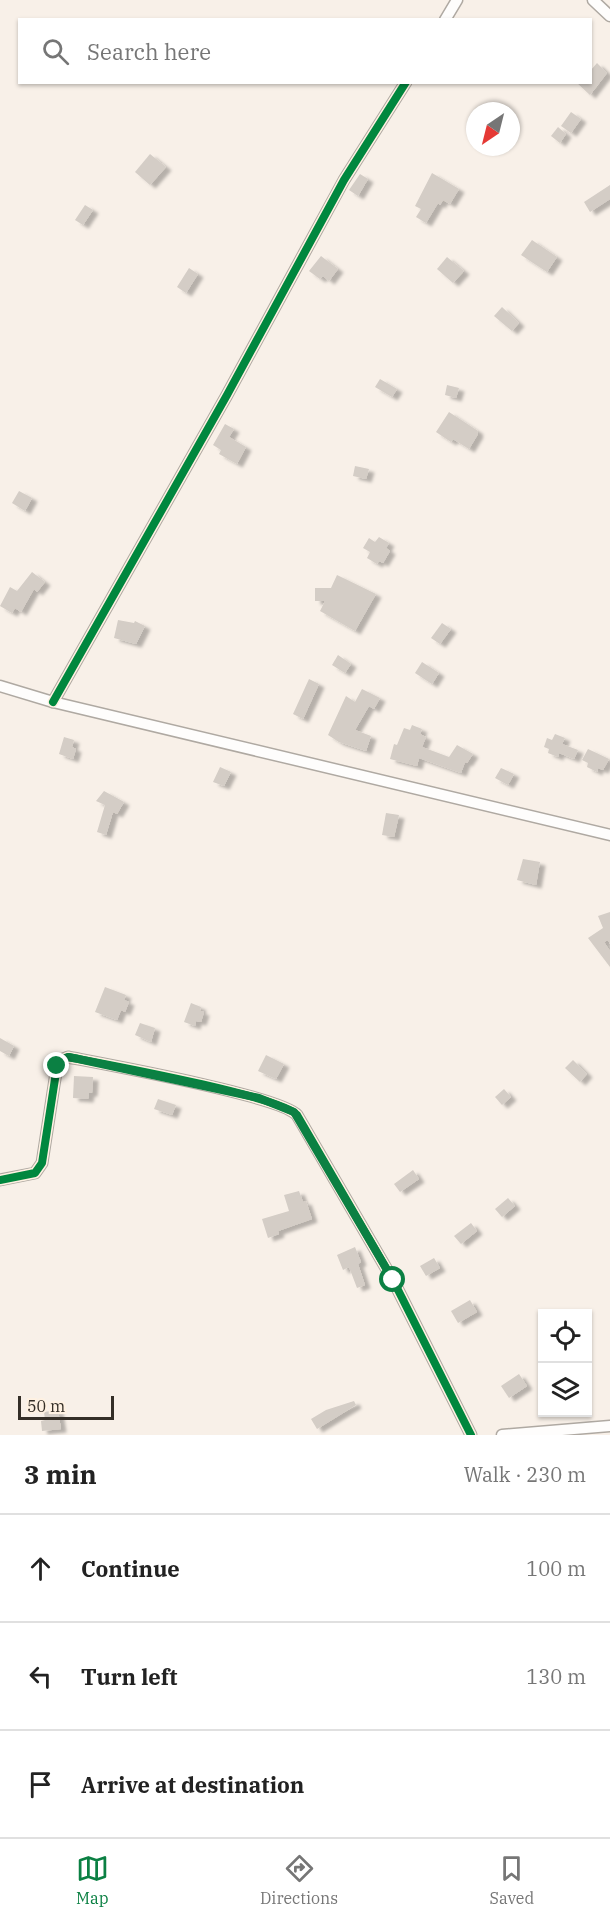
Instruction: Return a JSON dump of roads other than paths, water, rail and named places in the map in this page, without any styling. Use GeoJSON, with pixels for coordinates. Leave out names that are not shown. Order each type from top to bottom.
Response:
{"type":"FeatureCollection","features":[{"type":"Feature","properties":{"kind":"street"},"geometry":{"type":"LineString","coordinates":[[446,18],[457,0]]}},
{"type":"Feature","properties":{"kind":"street"},"geometry":{"type":"LineString","coordinates":[[593,0],[610,16]]}},
{"type":"Feature","properties":{"kind":"street"},"geometry":{"type":"LineString","coordinates":[[53,702],[228,395],[344,180],[405,84]]}},
{"type":"Feature","properties":{"kind":"street"},"geometry":{"type":"LineString","coordinates":[[0,686],[53,702],[610,835]]}},
{"type":"Feature","properties":{"kind":"street"},"geometry":{"type":"LineString","coordinates":[[0,1180],[35,1173],[39,1169],[57,1066],[61,1060],[69,1057],[259,1098],[291,1110],[297,1115],[393,1280],[471,1435]]}},
{"type":"Feature","properties":{"kind":"street"},"geometry":{"type":"LineString","coordinates":[[502,1435],[610,1426]]}}]}
